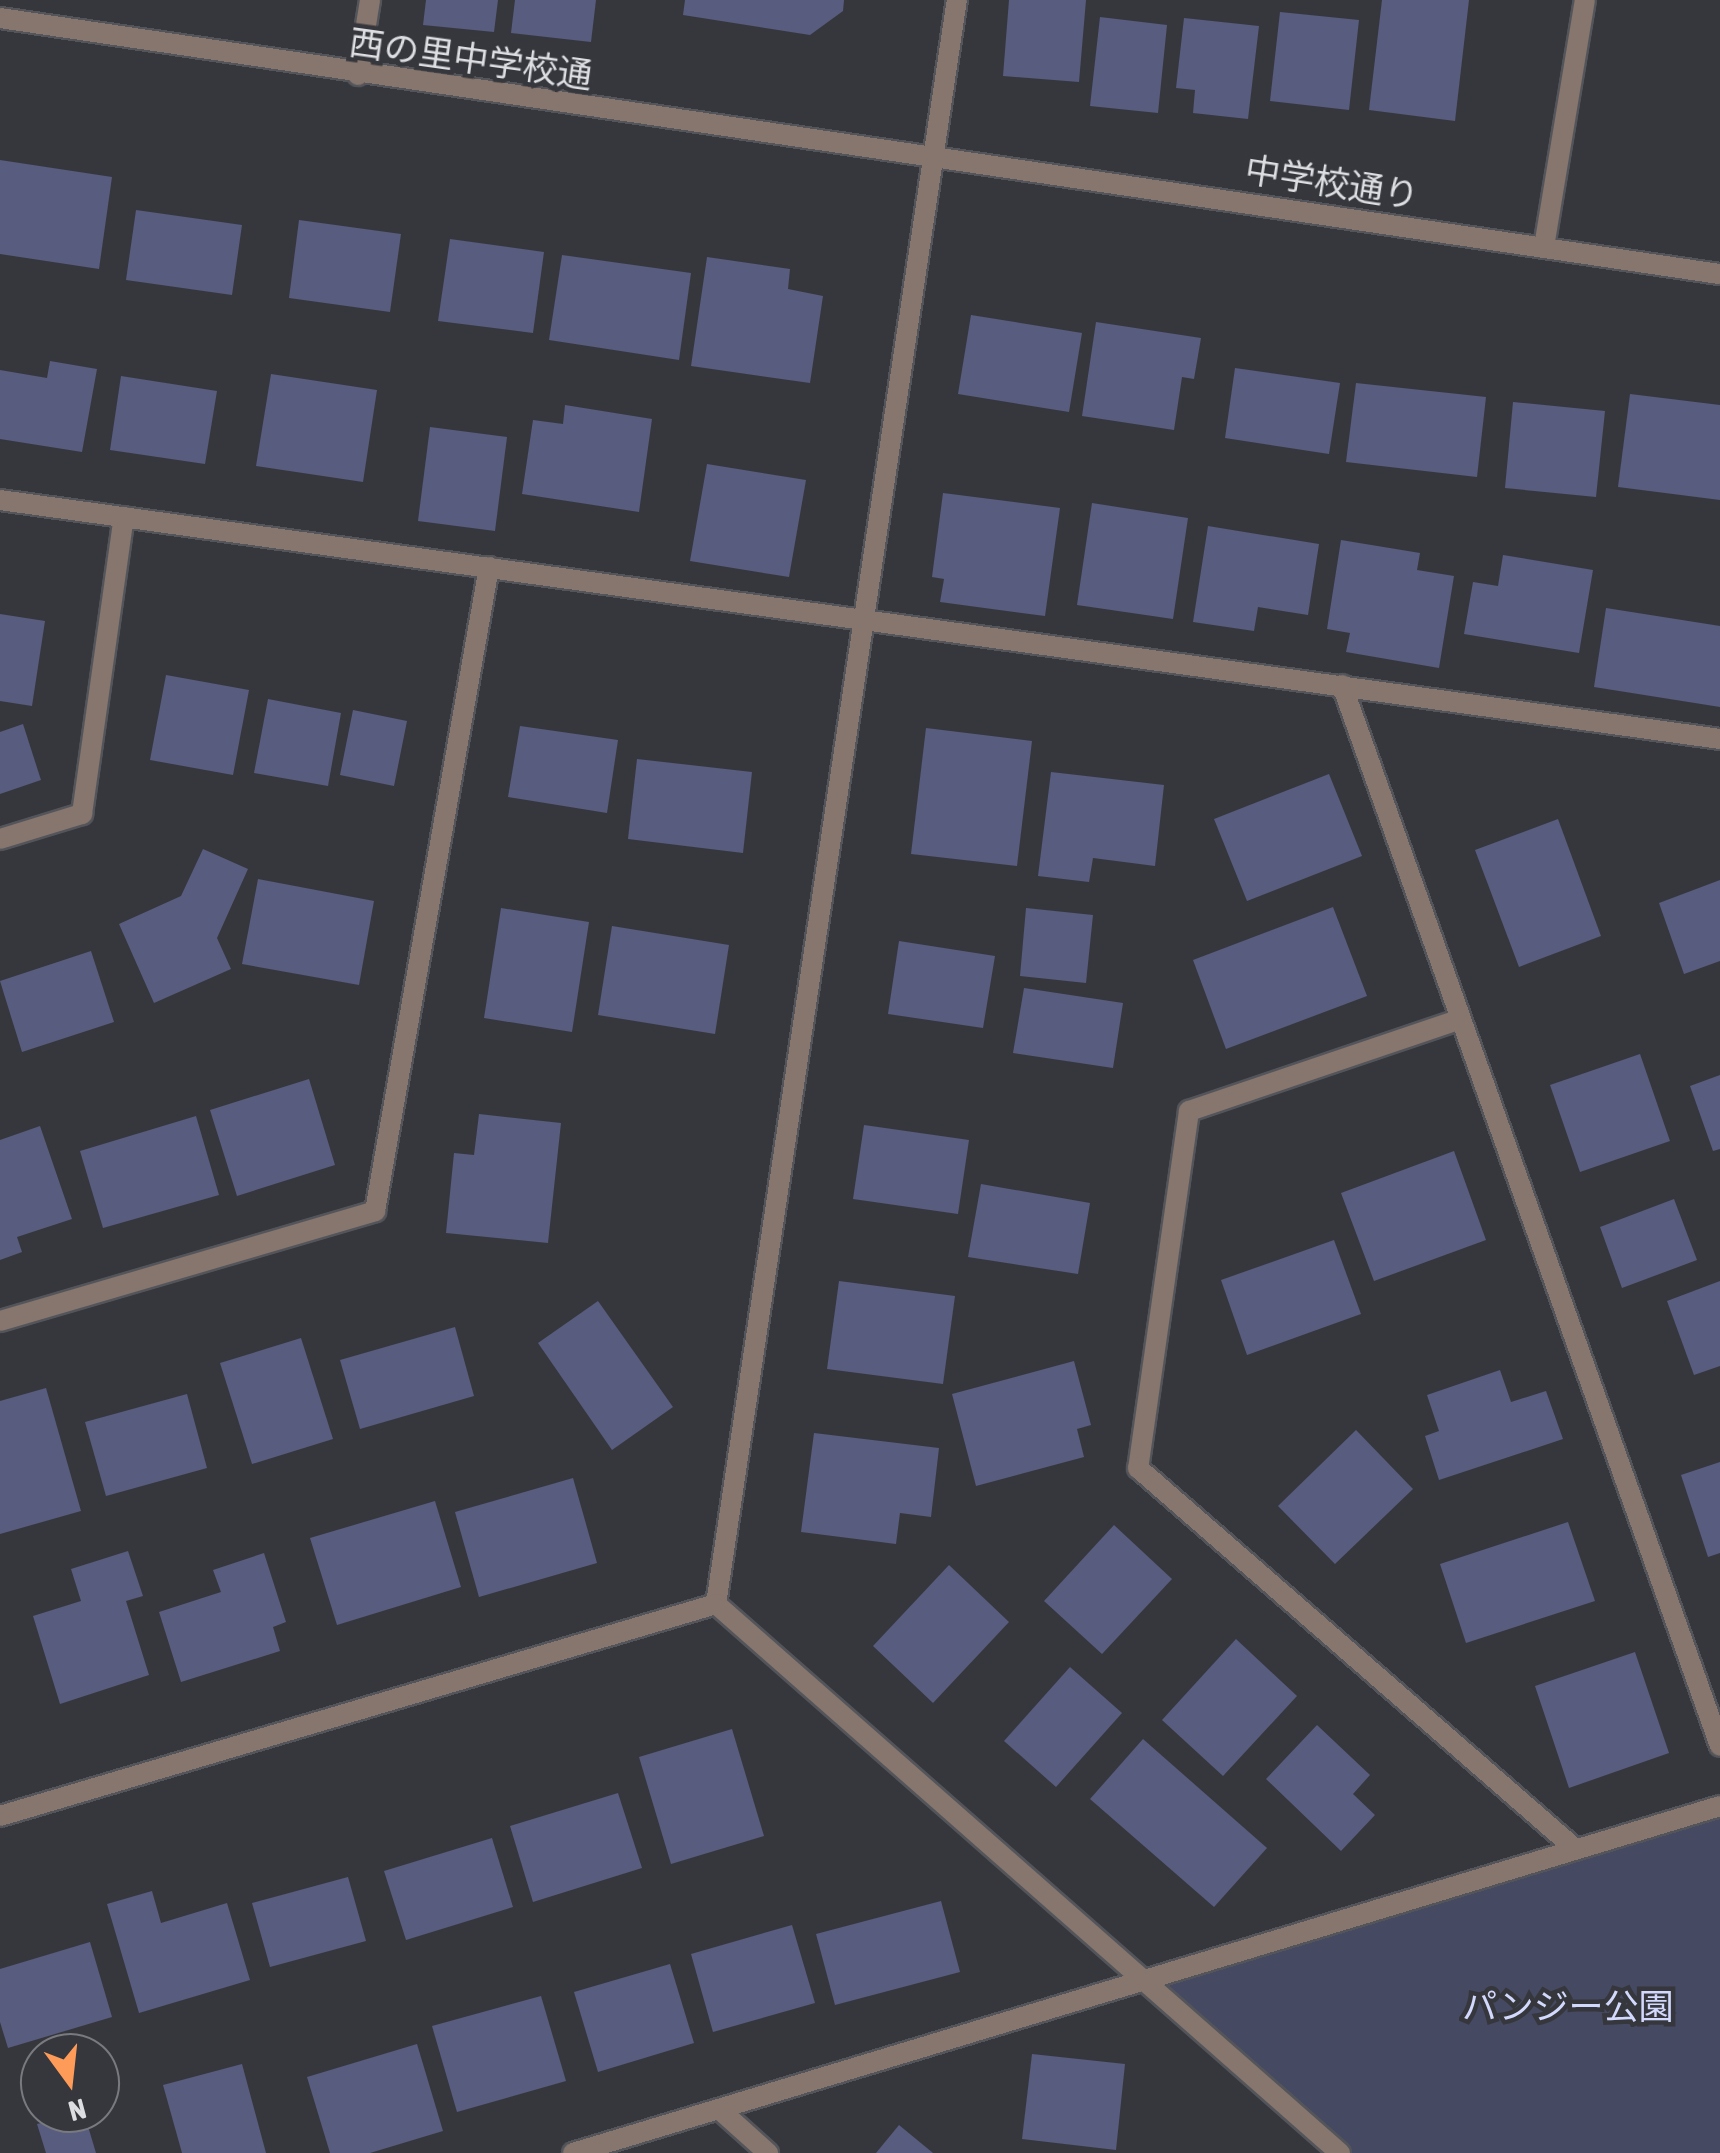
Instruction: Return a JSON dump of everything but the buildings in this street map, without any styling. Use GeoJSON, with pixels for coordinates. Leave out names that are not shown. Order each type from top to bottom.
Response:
{"type":"FeatureCollection","features":[{"type":"Feature","properties":{"kind":"street"},"geometry":{"type":"LineString","coordinates":[[358,76],[370,0]]}},
{"type":"Feature","properties":{"kind":"street"},"geometry":{"type":"LineString","coordinates":[[716,1604],[956,0]]}},
{"type":"Feature","properties":{"kind":"street"},"geometry":{"type":"LineString","coordinates":[[1544,247],[1585,0]]}},
{"type":"Feature","properties":{"kind":"street","name":"西の里中学校通"},"geometry":{"type":"LineString","coordinates":[[0,18],[358,76],[934,156]]}},
{"type":"Feature","properties":{"kind":"street","name":"中学校通り"},"geometry":{"type":"LineString","coordinates":[[934,156],[1720,274]]}},
{"type":"Feature","properties":{"kind":"street"},"geometry":{"type":"LineString","coordinates":[[0,500],[1720,739]]}},
{"type":"Feature","properties":{"kind":"street"},"geometry":{"type":"LineString","coordinates":[[0,838],[82,814],[124,517]]}},
{"type":"Feature","properties":{"kind":"street"},"geometry":{"type":"LineString","coordinates":[[0,1321],[375,1211],[488,567]]}},
{"type":"Feature","properties":{"kind":"street"},"geometry":{"type":"LineString","coordinates":[[1342,686],[1720,1746]]}},
{"type":"Feature","properties":{"kind":"street"},"geometry":{"type":"LineString","coordinates":[[1458,1020],[1188,1111],[1138,1468],[1573,1847]]}},
{"type":"Feature","properties":{"kind":"street"},"geometry":{"type":"LineString","coordinates":[[0,1816],[716,1604]]}},
{"type":"Feature","properties":{"kind":"street"},"geometry":{"type":"LineString","coordinates":[[716,1604],[1340,2153]]}},
{"type":"Feature","properties":{"kind":"street"},"geometry":{"type":"LineString","coordinates":[[572,2153],[1142,1977],[1720,1806]]}},
{"type":"Feature","properties":{"kind":"street"},"geometry":{"type":"LineString","coordinates":[[720,2109],[768,2153]]}},
{"type":"Feature","properties":{"kind":"green space","name":"パンジー公園"},"geometry":{"type":"Polygon","coordinates":[[[1720,1806],[1720,2153],[1340,2153],[1142,1977],[1720,1806]]]}}]}
